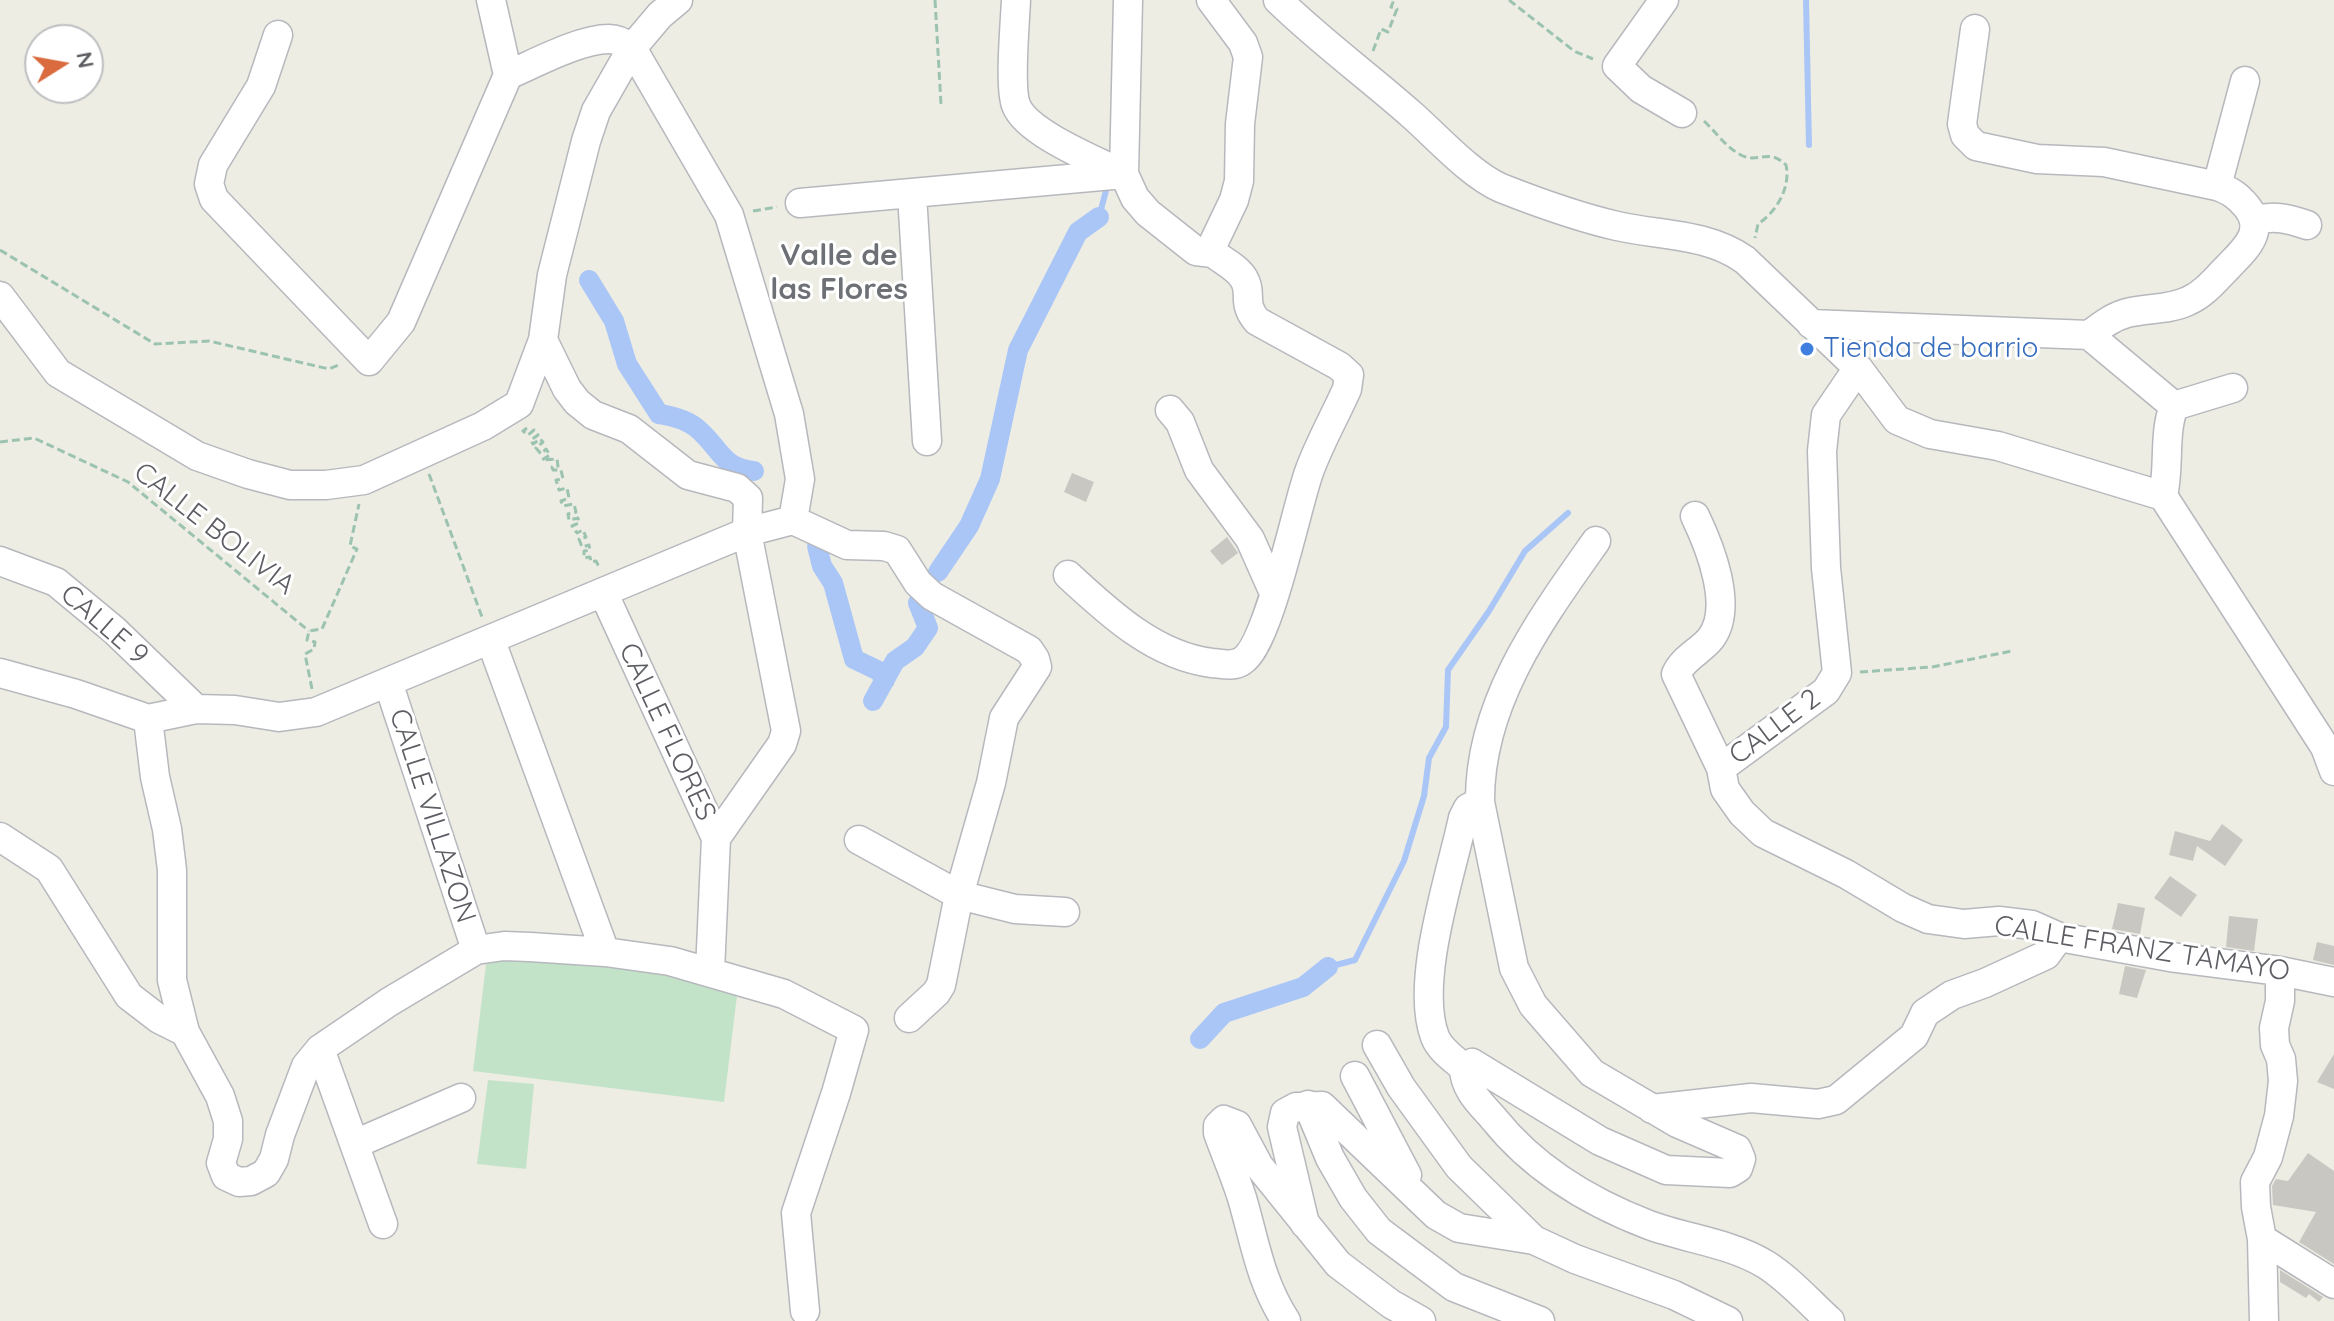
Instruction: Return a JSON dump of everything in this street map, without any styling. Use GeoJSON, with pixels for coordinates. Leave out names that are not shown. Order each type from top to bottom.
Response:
{"type":"FeatureCollection","features":[{"type":"Feature","properties":{"kind":"street"},"geometry":{"type":"LineString","coordinates":[[278,35],[261,86],[213,165],[209,184],[214,199],[369,361],[401,322],[508,75],[491,0]]}},
{"type":"Feature","properties":{"kind":"street"},"geometry":{"type":"LineString","coordinates":[[0,296],[58,373],[197,456],[290,485],[326,485],[364,480],[483,426],[519,404],[543,340],[552,275],[596,111],[632,48],[660,15],[678,0]]}},
{"type":"Feature","properties":{"kind":"street"},"geometry":{"type":"LineString","coordinates":[[1016,0],[1016,106],[1024,117],[1054,140],[1124,174]]}},
{"type":"Feature","properties":{"kind":"street"},"geometry":{"type":"LineString","coordinates":[[1068,575],[1106,610],[1160,647],[1205,662],[1233,665],[1245,660],[1263,628],[1310,471],[1347,389],[1349,375],[1339,366],[1257,321],[1247,309],[1246,281],[1238,271],[1213,253],[1196,251],[1148,213],[1135,198],[1124,174],[1128,0]]}},
{"type":"Feature","properties":{"kind":"street"},"geometry":{"type":"LineString","coordinates":[[1211,0],[1243,43],[1248,57],[1240,124],[1239,181],[1234,200],[1213,244],[1213,253]]}},
{"type":"Feature","properties":{"kind":"street"},"geometry":{"type":"LineString","coordinates":[[1278,0],[1484,179],[1527,197],[1614,225],[1694,238],[1729,249],[1745,260],[1858,368],[1897,420],[1930,434],[1998,446],[2163,496],[2317,735],[2334,771]]}},
{"type":"Feature","properties":{"kind":"street"},"geometry":{"type":"LineString","coordinates":[[1664,0],[1617,66],[1641,89],[1682,113]]}},
{"type":"Feature","properties":{"kind":"street"},"geometry":{"type":"LineString","coordinates":[[1975,29],[1962,124],[1965,135],[1976,146],[2037,159],[2104,162],[2217,186],[2235,193],[2256,220],[2255,232],[2246,248],[2203,292],[2172,307],[2125,313],[2089,335]]}},
{"type":"Feature","properties":{"kind":"street"},"geometry":{"type":"LineString","coordinates":[[508,75],[588,42],[610,39],[632,48],[729,215],[789,414],[800,479],[793,520]]}},
{"type":"Feature","properties":{"kind":"street"},"geometry":{"type":"LineString","coordinates":[[2217,186],[2245,81]]}},
{"type":"Feature","properties":{"kind":"street"},"geometry":{"type":"LineString","coordinates":[[800,203],[1124,174]]}},
{"type":"Feature","properties":{"kind":"street"},"geometry":{"type":"LineString","coordinates":[[912,194],[927,441]]}},
{"type":"Feature","properties":{"kind":"street"},"geometry":{"type":"LineString","coordinates":[[2256,220],[2269,216],[2307,225]]}},
{"type":"Feature","properties":{"kind":"street"},"geometry":{"type":"LineString","coordinates":[[1811,324],[2089,335],[2174,406]]}},
{"type":"Feature","properties":{"kind":"street"},"geometry":{"type":"LineString","coordinates":[[543,340],[567,389],[593,415],[629,429],[688,475],[737,488],[748,498],[747,532],[786,731],[782,744],[716,838]]}},
{"type":"Feature","properties":{"kind":"street","name":"CALLE 2"},"geometry":{"type":"LineString","coordinates":[[1695,516],[1716,570],[1719,625],[1710,639],[1680,665],[1676,674],[1721,768],[1826,691],[1837,673],[1826,568],[1822,451],[1826,415],[1858,368]]}},
{"type":"Feature","properties":{"kind":"street"},"geometry":{"type":"LineString","coordinates":[[2174,406],[2233,388]]}},
{"type":"Feature","properties":{"kind":"street"},"geometry":{"type":"LineString","coordinates":[[2163,496],[2168,474],[2168,421],[2174,406]]}},
{"type":"Feature","properties":{"kind":"street"},"geometry":{"type":"LineString","coordinates":[[1170,410],[1180,422],[1199,470],[1250,539],[1274,593]]}},
{"type":"Feature","properties":{"kind":"street"},"geometry":{"type":"LineString","coordinates":[[0,673],[76,694],[148,719],[196,709],[235,710],[279,717],[316,712],[747,532],[793,520],[847,545],[884,546],[897,550],[918,583],[932,596],[1029,650],[1037,667],[1004,718],[991,783],[959,895],[941,985],[909,1018]]}},
{"type":"Feature","properties":{"kind":"street"},"geometry":{"type":"LineString","coordinates":[[1464,1068],[1472,1063],[1600,1141],[1666,1170],[1730,1173],[1738,1168],[1741,1159],[1737,1149],[1677,1123],[1592,1073],[1533,1005],[1514,968],[1480,802],[1486,737],[1526,645],[1596,541]]}},
{"type":"Feature","properties":{"kind":"street","name":"CALLE 9"},"geometry":{"type":"LineString","coordinates":[[0,561],[56,582],[114,630],[196,709]]}},
{"type":"Feature","properties":{"kind":"street","name":"CALLE FLORES"},"geometry":{"type":"LineString","coordinates":[[607,591],[716,838],[710,971]]}},
{"type":"Feature","properties":{"kind":"street"},"geometry":{"type":"LineString","coordinates":[[491,641],[605,952]]}},
{"type":"Feature","properties":{"kind":"street","name":"CALLE VILLAZON"},"geometry":{"type":"LineString","coordinates":[[388,682],[476,950]]}},
{"type":"Feature","properties":{"kind":"street"},"geometry":{"type":"LineString","coordinates":[[148,719],[172,870],[172,980],[185,1032],[220,1096],[228,1121],[228,1139],[221,1163],[226,1176],[239,1182],[251,1181],[266,1173],[274,1159],[306,1066],[320,1049],[389,1002],[476,950],[504,946],[605,952],[670,961],[784,994],[854,1030],[796,1213],[805,1311]]}},
{"type":"Feature","properties":{"kind":"street","name":"CALLE FRANZ TAMAYO"},"geometry":{"type":"LineString","coordinates":[[1721,768],[1725,789],[1742,813],[1763,833],[1928,919],[1964,924],[1999,921],[2032,925],[2059,937],[2334,982]]}},
{"type":"Feature","properties":{"kind":"street"},"geometry":{"type":"LineString","coordinates":[[1480,802],[1468,808],[1463,818],[1436,930],[1430,981],[1435,1039],[1464,1068],[1464,1080],[1470,1091],[1514,1144],[1538,1166],[1596,1200],[1649,1225],[1740,1253],[1764,1264],[1830,1321]]}},
{"type":"Feature","properties":{"kind":"street"},"geometry":{"type":"LineString","coordinates":[[0,837],[20,847],[49,869],[129,996],[159,1019],[185,1032]]}},
{"type":"Feature","properties":{"kind":"street"},"geometry":{"type":"LineString","coordinates":[[859,840],[959,895],[1015,909],[1065,912]]}},
{"type":"Feature","properties":{"kind":"street"},"geometry":{"type":"LineString","coordinates":[[1652,1109],[1751,1098],[1818,1104],[1836,1100],[1914,1036],[1925,1013],[1952,995],[2046,955],[2059,937]]}},
{"type":"Feature","properties":{"kind":"street"},"geometry":{"type":"LineString","coordinates":[[2264,1321],[2262,1239],[2255,1182],[2268,1157],[2283,1081],[2274,1028],[2280,1001],[2280,971]]}},
{"type":"Feature","properties":{"kind":"street"},"geometry":{"type":"LineString","coordinates":[[1377,1045],[1408,1097],[1459,1167],[1534,1240]]}},
{"type":"Feature","properties":{"kind":"street"},"geometry":{"type":"LineString","coordinates":[[320,1049],[383,1224]]}},
{"type":"Feature","properties":{"kind":"street"},"geometry":{"type":"LineString","coordinates":[[1355,1076],[1419,1199]]}},
{"type":"Feature","properties":{"kind":"street"},"geometry":{"type":"LineString","coordinates":[[355,1144],[461,1098]]}},
{"type":"Feature","properties":{"kind":"street"},"geometry":{"type":"LineString","coordinates":[[1308,1105],[1330,1158],[1353,1198],[1379,1231],[1454,1287],[1540,1321]]}},
{"type":"Feature","properties":{"kind":"street"},"geometry":{"type":"LineString","coordinates":[[1305,1224],[1282,1127],[1285,1113],[1296,1107],[1322,1106],[1436,1215],[1459,1228],[1534,1240],[1575,1259],[1674,1295],[1728,1321]]}},
{"type":"Feature","properties":{"kind":"street"},"geometry":{"type":"LineString","coordinates":[[1286,1321],[1274,1304],[1252,1246],[1242,1199],[1218,1133],[1220,1122],[1224,1120],[1237,1125],[1259,1166],[1338,1264],[1391,1304],[1421,1321]]}},
{"type":"Feature","properties":{"kind":"street"},"geometry":{"type":"LineString","coordinates":[[2262,1239],[2334,1284]]}},
{"type":"Feature","properties":{"kind":"path"},"geometry":{"type":"LineString","coordinates":[[935,0],[941,104]]}},
{"type":"Feature","properties":{"kind":"path"},"geometry":{"type":"LineString","coordinates":[[1368,53],[1376,57],[1378,53],[1372,51],[1381,29],[1388,32],[1397,9],[1391,7],[1394,0]]}},
{"type":"Feature","properties":{"kind":"path"},"geometry":{"type":"LineString","coordinates":[[1509,0],[1574,51],[1617,66]]}},
{"type":"Feature","properties":{"kind":"path"},"geometry":{"type":"LineString","coordinates":[[1682,113],[1705,121],[1720,140],[1745,157],[1768,155],[1786,165],[1788,176],[1778,204],[1770,216],[1758,224],[1752,245]]}},
{"type":"Feature","properties":{"kind":"path"},"geometry":{"type":"LineString","coordinates":[[729,215],[800,203]]}},
{"type":"Feature","properties":{"kind":"path"},"geometry":{"type":"LineString","coordinates":[[0,250],[155,344],[209,341],[329,369],[369,361]]}},
{"type":"Feature","properties":{"kind":"path"},"geometry":{"type":"LineString","coordinates":[[512,408],[520,419],[524,416],[532,425],[523,431],[528,435],[534,430],[538,435],[531,440],[533,444],[540,439],[543,442],[536,448],[541,454],[546,449],[550,455],[542,460],[557,459],[558,466],[552,467],[553,470],[561,470],[563,479],[556,480],[559,490],[567,488],[569,498],[561,501],[563,506],[574,504],[576,512],[568,514],[569,520],[578,518],[579,523],[572,526],[577,533],[583,530],[586,537],[579,539],[582,547],[589,545],[590,550],[584,551],[584,558],[590,557],[591,562],[596,561],[599,568],[593,569],[595,579],[607,591]]}},
{"type":"Feature","properties":{"kind":"path","name":"CALLE BOLIVIA"},"geometry":{"type":"LineString","coordinates":[[0,442],[34,438],[128,482],[309,631]]}},
{"type":"Feature","properties":{"kind":"path"},"geometry":{"type":"LineString","coordinates":[[421,452],[491,641]]}},
{"type":"Feature","properties":{"kind":"path"},"geometry":{"type":"LineString","coordinates":[[316,712],[305,654],[314,649],[315,642],[307,640],[309,631],[322,629],[357,549],[350,546],[364,480]]}},
{"type":"Feature","properties":{"kind":"path"},"geometry":{"type":"LineString","coordinates":[[1837,673],[1932,667],[2012,651]]}},
{"type":"Feature","properties":{"kind":"green space"},"geometry":{"type":"Polygon","coordinates":[[[488,949],[739,979],[724,1102],[473,1071],[488,949]]]}},
{"type":"Feature","properties":{"kind":"green space"},"geometry":{"type":"Polygon","coordinates":[[[488,1080],[534,1084],[526,1169],[477,1164],[488,1080]]]}},
{"type":"Feature","properties":{"kind":"building"},"geometry":{"type":"Polygon","coordinates":[[[1072,473],[1094,482],[1086,502],[1064,492],[1072,473]]]}},
{"type":"Feature","properties":{"kind":"building"},"geometry":{"type":"Polygon","coordinates":[[[1227,537],[1238,553],[1222,565],[1210,551],[1227,537]]]}},
{"type":"Feature","properties":{"kind":"building"},"geometry":{"type":"Polygon","coordinates":[[[2222,824],[2243,840],[2225,866],[2197,846],[2193,861],[2169,855],[2175,831],[2210,841],[2222,824]]]}},
{"type":"Feature","properties":{"kind":"building"},"geometry":{"type":"Polygon","coordinates":[[[2170,876],[2197,895],[2181,917],[2154,898],[2170,876]]]}},
{"type":"Feature","properties":{"kind":"building"},"geometry":{"type":"Polygon","coordinates":[[[2118,903],[2145,908],[2140,934],[2112,929],[2118,903]]]}},
{"type":"Feature","properties":{"kind":"building"},"geometry":{"type":"Polygon","coordinates":[[[2229,916],[2258,919],[2254,951],[2226,947],[2229,916]]]}},
{"type":"Feature","properties":{"kind":"building"},"geometry":{"type":"Polygon","coordinates":[[[2317,942],[2334,946],[2334,965],[2313,960],[2317,942]]]}},
{"type":"Feature","properties":{"kind":"building"},"geometry":{"type":"Polygon","coordinates":[[[2125,966],[2146,970],[2137,998],[2119,994],[2125,966]]]}},
{"type":"Feature","properties":{"kind":"building"},"geometry":{"type":"Polygon","coordinates":[[[2334,1054],[2334,1089],[2317,1082],[2334,1054]]]}},
{"type":"Feature","properties":{"kind":"building"},"geometry":{"type":"Polygon","coordinates":[[[2308,1153],[2334,1171],[2334,1264],[2299,1242],[2316,1212],[2273,1205],[2272,1186],[2276,1179],[2288,1181],[2308,1153]]]}},
{"type":"Feature","properties":{"kind":"building"},"geometry":{"type":"Polygon","coordinates":[[[2280,1270],[2323,1297],[2319,1302],[2309,1294],[2306,1298],[2280,1282],[2280,1270]]]}},
{"type":"Feature","properties":{"kind":"waterway"},"geometry":{"type":"LineString","coordinates":[[1806,0],[1809,145]]}},
{"type":"Feature","properties":{"kind":"waterway"},"geometry":{"type":"LineString","coordinates":[[1099,217],[1108,183]]}},
{"type":"Feature","properties":{"kind":"waterway"},"geometry":{"type":"LineString","coordinates":[[938,572],[969,526],[990,479],[1018,350],[1078,232],[1099,217]]}},
{"type":"Feature","properties":{"kind":"waterway"},"geometry":{"type":"LineString","coordinates":[[589,280],[614,321],[627,364],[659,414],[691,424],[729,462],[754,471]]}},
{"type":"Feature","properties":{"kind":"waterway"},"geometry":{"type":"LineString","coordinates":[[1328,967],[1355,960],[1404,861],[1424,796],[1429,758],[1446,727],[1448,670],[1525,551],[1568,513]]}},
{"type":"Feature","properties":{"kind":"waterway"},"geometry":{"type":"LineString","coordinates":[[817,546],[822,566],[833,583],[854,659],[879,671],[885,680]]}},
{"type":"Feature","properties":{"kind":"waterway"},"geometry":{"type":"LineString","coordinates":[[873,701],[895,661],[915,647],[928,628],[918,603],[921,598]]}},
{"type":"Feature","properties":{"kind":"waterway"},"geometry":{"type":"LineString","coordinates":[[1200,1039],[1224,1013],[1303,987],[1328,967]]}},
{"type":"Feature","properties":{"kind":"place","name":"Tienda de barrio"},"geometry":{"type":"Point","coordinates":[1807,349]}},
{"type":"Feature","properties":{"kind":"district","name":"Valle de las Flores"},"geometry":{"type":"Point","coordinates":[839,273]}}]}
